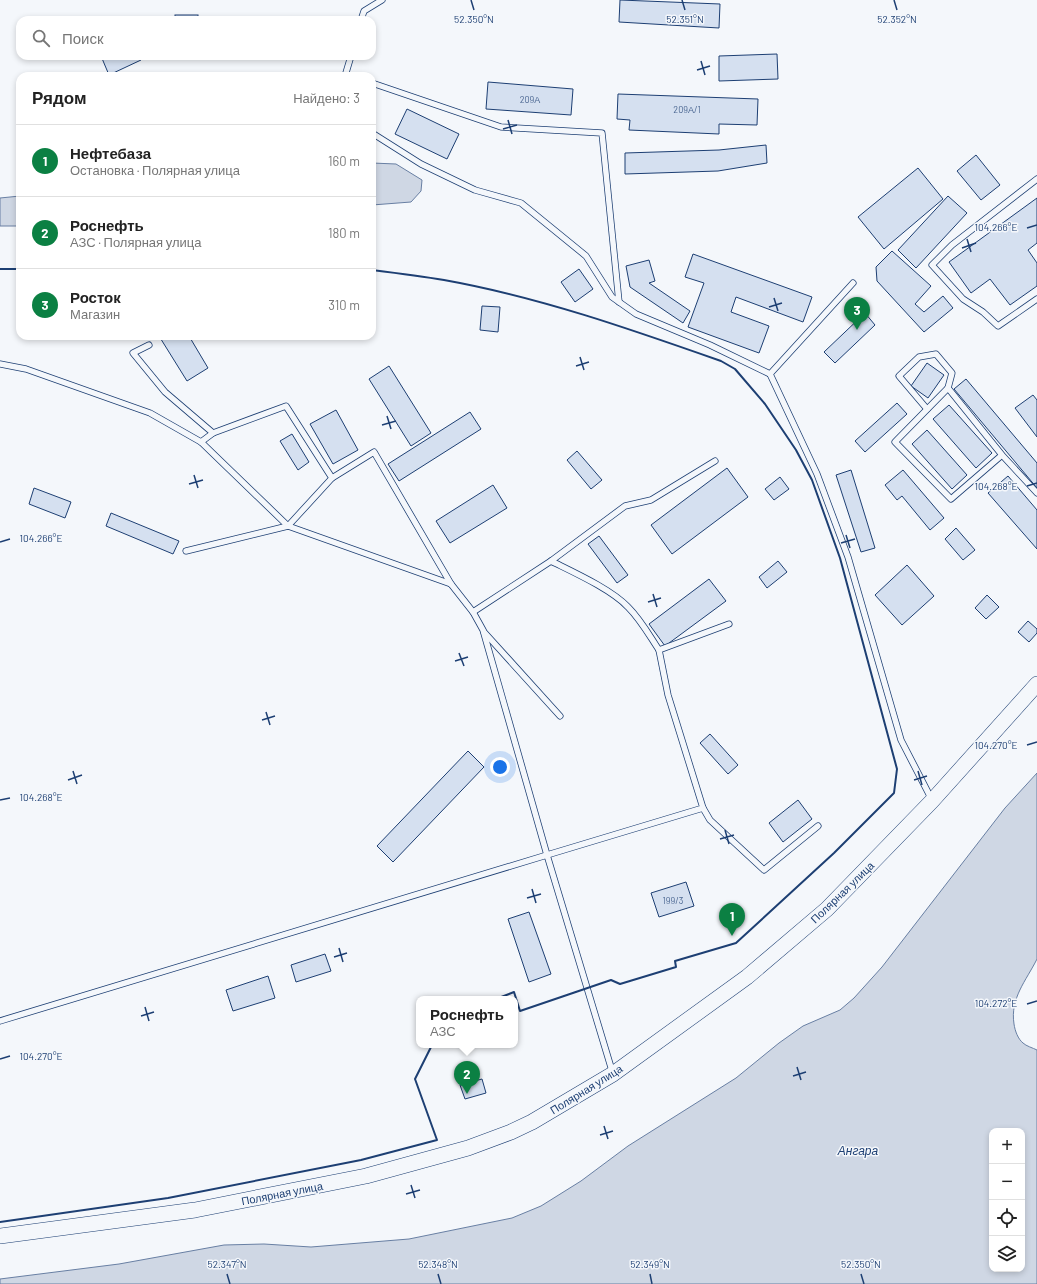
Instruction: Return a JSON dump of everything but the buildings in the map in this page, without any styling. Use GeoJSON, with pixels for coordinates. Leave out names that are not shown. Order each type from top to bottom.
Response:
{"type":"FeatureCollection","features":[{"type":"Feature","properties":{"kind":"main road","name":"Полярная улица"},"geometry":{"type":"LineString","coordinates":[[0,1236],[196,1210],[398,1168],[468,1148],[512,1132],[568,1102],[613,1074],[747,977],[822,914],[932,801],[1037,684]]}},
{"type":"Feature","properties":{"kind":"lane"},"geometry":{"type":"LineString","coordinates":[[363,16],[364,12],[382,0]]}},
{"type":"Feature","properties":{"kind":"lane"},"geometry":{"type":"LineString","coordinates":[[348,72],[350,60]]}},
{"type":"Feature","properties":{"kind":"lane"},"geometry":{"type":"LineString","coordinates":[[376,85],[502,127],[602,133],[619,302]]}},
{"type":"Feature","properties":{"kind":"lane"},"geometry":{"type":"LineString","coordinates":[[376,136],[421,164],[475,190],[521,203],[586,256],[612,297],[636,314],[710,345],[770,374],[817,474],[848,557],[901,740],[932,801]]}},
{"type":"Feature","properties":{"kind":"lane"},"geometry":{"type":"LineString","coordinates":[[1037,179],[952,245],[932,265],[964,298],[983,312],[998,326],[1037,300]]}},
{"type":"Feature","properties":{"kind":"lane"},"geometry":{"type":"LineString","coordinates":[[770,374],[853,283]]}},
{"type":"Feature","properties":{"kind":"lane"},"geometry":{"type":"LineString","coordinates":[[149,345],[133,353],[165,392],[213,433]]}},
{"type":"Feature","properties":{"kind":"lane"},"geometry":{"type":"LineString","coordinates":[[927,409],[899,376],[919,357],[936,354],[952,372],[948,388],[895,442],[951,499],[1002,455]]}},
{"type":"Feature","properties":{"kind":"lane"},"geometry":{"type":"LineString","coordinates":[[0,364],[26,368],[150,413],[201,442],[288,526],[451,584]]}},
{"type":"Feature","properties":{"kind":"lane"},"geometry":{"type":"LineString","coordinates":[[948,388],[1002,455],[1037,493]]}},
{"type":"Feature","properties":{"kind":"lane"},"geometry":{"type":"LineString","coordinates":[[201,442],[213,433],[286,406],[332,478]]}},
{"type":"Feature","properties":{"kind":"lane"},"geometry":{"type":"LineString","coordinates":[[186,552],[288,526],[332,478],[374,452],[451,584],[473,612],[483,630],[560,716]]}},
{"type":"Feature","properties":{"kind":"lane"},"geometry":{"type":"LineString","coordinates":[[473,612],[551,561],[625,506],[651,500],[715,461]]}},
{"type":"Feature","properties":{"kind":"lane"},"geometry":{"type":"LineString","coordinates":[[551,561],[587,579],[627,606],[640,621],[659,650],[668,696],[703,808],[710,820],[764,870],[818,826]]}},
{"type":"Feature","properties":{"kind":"lane"},"geometry":{"type":"LineString","coordinates":[[659,650],[729,624]]}},
{"type":"Feature","properties":{"kind":"lane"},"geometry":{"type":"LineString","coordinates":[[483,630],[546,855],[613,1074]]}},
{"type":"Feature","properties":{"kind":"lane"},"geometry":{"type":"LineString","coordinates":[[0,1021],[703,808]]}},
{"type":"Feature","properties":{"kind":"water"},"geometry":{"type":"Polygon","coordinates":[[[376,163],[396,164],[422,180],[421,191],[411,202],[376,205],[376,163]]]}},
{"type":"Feature","properties":{"kind":"water"},"geometry":{"type":"Polygon","coordinates":[[[16,196],[16,226],[0,226],[0,198],[16,196]]]}},
{"type":"Feature","properties":{"kind":"water","name":"Ангара"},"geometry":{"type":"Polygon","coordinates":[[[1037,773],[1037,959],[1020,990],[1014,1006],[1013,1015],[1017,1035],[1023,1043],[1037,1050],[1037,1284],[0,1284],[0,1279],[119,1264],[224,1245],[264,1244],[311,1247],[409,1239],[512,1218],[541,1206],[581,1181],[628,1146],[736,1078],[779,1043],[803,1026],[840,1010],[854,998],[882,967],[1005,808],[1037,773]]]}},
{"type":"Feature","properties":{"kind":"wall"},"geometry":{"type":"LineString","coordinates":[[0,269],[16,269]]}},
{"type":"Feature","properties":{"kind":"wall"},"geometry":{"type":"LineString","coordinates":[[376,271],[444,280],[515,295],[584,315],[687,349],[721,361],[735,369],[765,404],[796,450],[812,480],[840,558],[897,769],[894,793],[834,853],[736,943],[675,961],[676,967],[620,984],[611,980],[520,1011],[518,1005]]}},
{"type":"Feature","properties":{"kind":"wall"},"geometry":{"type":"LineString","coordinates":[[504,996],[514,992],[515,996]]}},
{"type":"Feature","properties":{"kind":"wall"},"geometry":{"type":"LineString","coordinates":[[0,1222],[168,1198],[361,1160],[437,1140],[415,1079],[430,1048]]}},
{"type":"Feature","properties":{"kind":"place","name":"Росток"},"geometry":{"type":"Point","coordinates":[857,330]}},
{"type":"Feature","properties":{"kind":"place","name":"Нефтебаза"},"geometry":{"type":"Point","coordinates":[732,936]}},
{"type":"Feature","properties":{"kind":"place","name":"Роснефть"},"geometry":{"type":"Point","coordinates":[467,1094]}}]}
